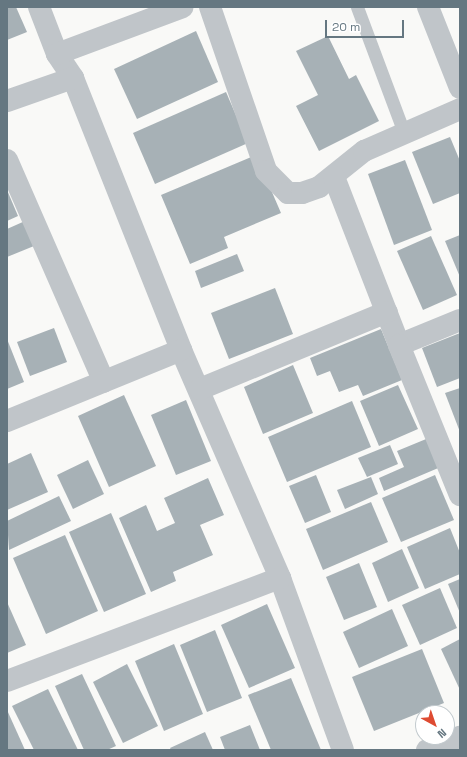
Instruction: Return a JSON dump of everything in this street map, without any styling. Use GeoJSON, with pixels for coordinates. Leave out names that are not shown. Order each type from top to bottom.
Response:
{"type":"FeatureCollection","features":[{"type":"Feature","properties":{"kind":"street"},"geometry":{"type":"LineString","coordinates":[[39,7],[58,54],[73,78],[181,350],[200,389],[280,578],[342,750]]}},
{"type":"Feature","properties":{"kind":"street"},"geometry":{"type":"LineString","coordinates":[[58,54],[183,7]]}},
{"type":"Feature","properties":{"kind":"street"},"geometry":{"type":"LineString","coordinates":[[210,7],[266,171],[288,193],[302,193],[334,177],[355,157],[404,133],[460,109]]}},
{"type":"Feature","properties":{"kind":"street"},"geometry":{"type":"LineString","coordinates":[[428,7],[460,88]]}},
{"type":"Feature","properties":{"kind":"street"},"geometry":{"type":"LineString","coordinates":[[7,101],[73,78]]}},
{"type":"Feature","properties":{"kind":"street"},"geometry":{"type":"LineString","coordinates":[[7,160],[104,382]]}},
{"type":"Feature","properties":{"kind":"street"},"geometry":{"type":"LineString","coordinates":[[334,177],[399,345],[460,495]]}},
{"type":"Feature","properties":{"kind":"street"},"geometry":{"type":"LineString","coordinates":[[200,389],[387,312]]}},
{"type":"Feature","properties":{"kind":"street"},"geometry":{"type":"LineString","coordinates":[[399,345],[460,320]]}},
{"type":"Feature","properties":{"kind":"street"},"geometry":{"type":"LineString","coordinates":[[7,421],[181,350]]}},
{"type":"Feature","properties":{"kind":"street"},"geometry":{"type":"LineString","coordinates":[[7,681],[280,578]]}},
{"type":"Feature","properties":{"kind":"street"},"geometry":{"type":"LineString","coordinates":[[427,750],[446,745]]}},
{"type":"Feature","properties":{"kind":"lane"},"geometry":{"type":"LineString","coordinates":[[357,7],[404,133]]}},
{"type":"Feature","properties":{"kind":"building"},"geometry":{"type":"Polygon","coordinates":[[[7,7],[16,7],[27,32],[7,40],[7,7]]]}},
{"type":"Feature","properties":{"kind":"building"},"geometry":{"type":"Polygon","coordinates":[[[196,31],[218,82],[137,119],[114,69],[196,31]]]}},
{"type":"Feature","properties":{"kind":"building"},"geometry":{"type":"Polygon","coordinates":[[[328,36],[349,79],[356,75],[379,121],[319,151],[296,106],[318,95],[296,51],[328,36]]]}},
{"type":"Feature","properties":{"kind":"building"},"geometry":{"type":"Polygon","coordinates":[[[226,92],[248,143],[155,184],[133,133],[226,92]]]}},
{"type":"Feature","properties":{"kind":"building"},"geometry":{"type":"Polygon","coordinates":[[[450,137],[460,161],[460,193],[433,204],[412,152],[450,137]]]}},
{"type":"Feature","properties":{"kind":"building"},"geometry":{"type":"Polygon","coordinates":[[[256,155],[281,213],[224,237],[228,248],[190,264],[161,195],[256,155]]]}},
{"type":"Feature","properties":{"kind":"building"},"geometry":{"type":"Polygon","coordinates":[[[405,160],[432,230],[394,245],[368,174],[405,160]]]}},
{"type":"Feature","properties":{"kind":"building"},"geometry":{"type":"Polygon","coordinates":[[[7,190],[18,216],[7,221],[7,190]]]}},
{"type":"Feature","properties":{"kind":"building"},"geometry":{"type":"Polygon","coordinates":[[[25,221],[34,246],[7,257],[7,229],[25,221]]]}},
{"type":"Feature","properties":{"kind":"building"},"geometry":{"type":"Polygon","coordinates":[[[460,235],[460,277],[445,241],[460,235]]]}},
{"type":"Feature","properties":{"kind":"building"},"geometry":{"type":"Polygon","coordinates":[[[431,236],[457,295],[423,310],[397,251],[431,236]]]}},
{"type":"Feature","properties":{"kind":"building"},"geometry":{"type":"Polygon","coordinates":[[[237,254],[244,271],[201,288],[195,271],[237,254]]]}},
{"type":"Feature","properties":{"kind":"building"},"geometry":{"type":"Polygon","coordinates":[[[275,288],[293,334],[229,359],[211,313],[275,288]]]}},
{"type":"Feature","properties":{"kind":"building"},"geometry":{"type":"Polygon","coordinates":[[[54,328],[67,362],[30,376],[17,342],[54,328]]]}},
{"type":"Feature","properties":{"kind":"building"},"geometry":{"type":"Polygon","coordinates":[[[381,329],[402,380],[363,396],[358,385],[339,392],[330,371],[317,376],[310,358],[381,329]]]}},
{"type":"Feature","properties":{"kind":"building"},"geometry":{"type":"Polygon","coordinates":[[[460,333],[460,378],[437,387],[422,348],[460,333]]]}},
{"type":"Feature","properties":{"kind":"building"},"geometry":{"type":"Polygon","coordinates":[[[7,339],[24,382],[7,389],[7,339]]]}},
{"type":"Feature","properties":{"kind":"building"},"geometry":{"type":"Polygon","coordinates":[[[293,365],[313,413],[263,434],[244,387],[293,365]]]}},
{"type":"Feature","properties":{"kind":"building"},"geometry":{"type":"Polygon","coordinates":[[[398,385],[418,429],[379,446],[360,401],[398,385]]]}},
{"type":"Feature","properties":{"kind":"building"},"geometry":{"type":"Polygon","coordinates":[[[460,388],[460,432],[445,393],[460,388]]]}},
{"type":"Feature","properties":{"kind":"building"},"geometry":{"type":"Polygon","coordinates":[[[124,395],[156,466],[109,487],[78,416],[124,395]]]}},
{"type":"Feature","properties":{"kind":"building"},"geometry":{"type":"Polygon","coordinates":[[[186,400],[211,461],[176,475],[151,415],[186,400]]]}},
{"type":"Feature","properties":{"kind":"building"},"geometry":{"type":"Polygon","coordinates":[[[352,401],[371,447],[287,482],[268,437],[352,401]]]}},
{"type":"Feature","properties":{"kind":"building"},"geometry":{"type":"Polygon","coordinates":[[[431,437],[443,466],[384,491],[379,478],[404,467],[397,451],[431,437]]]}},
{"type":"Feature","properties":{"kind":"building"},"geometry":{"type":"Polygon","coordinates":[[[390,445],[398,464],[367,477],[358,458],[390,445]]]}},
{"type":"Feature","properties":{"kind":"building"},"geometry":{"type":"Polygon","coordinates":[[[31,453],[48,492],[7,510],[7,464],[31,453]]]}},
{"type":"Feature","properties":{"kind":"building"},"geometry":{"type":"Polygon","coordinates":[[[88,460],[104,494],[73,509],[57,475],[88,460]]]}},
{"type":"Feature","properties":{"kind":"building"},"geometry":{"type":"Polygon","coordinates":[[[316,475],[331,512],[305,523],[289,486],[316,475]]]}},
{"type":"Feature","properties":{"kind":"building"},"geometry":{"type":"Polygon","coordinates":[[[435,475],[454,520],[401,542],[382,498],[435,475]]]}},
{"type":"Feature","properties":{"kind":"building"},"geometry":{"type":"Polygon","coordinates":[[[371,477],[378,494],[345,509],[337,490],[371,477]]]}},
{"type":"Feature","properties":{"kind":"building"},"geometry":{"type":"Polygon","coordinates":[[[208,478],[224,515],[200,525],[213,555],[173,572],[176,581],[151,592],[119,518],[146,505],[157,531],[175,523],[164,498],[208,478]]]}},
{"type":"Feature","properties":{"kind":"building"},"geometry":{"type":"Polygon","coordinates":[[[59,496],[71,521],[9,550],[7,521],[59,496]]]}},
{"type":"Feature","properties":{"kind":"building"},"geometry":{"type":"Polygon","coordinates":[[[371,502],[388,542],[323,570],[306,529],[371,502]]]}},
{"type":"Feature","properties":{"kind":"building"},"geometry":{"type":"Polygon","coordinates":[[[111,513],[146,594],[104,612],[69,532],[111,513]]]}},
{"type":"Feature","properties":{"kind":"building"},"geometry":{"type":"Polygon","coordinates":[[[450,528],[460,553],[460,574],[425,589],[407,547],[450,528]]]}},
{"type":"Feature","properties":{"kind":"building"},"geometry":{"type":"Polygon","coordinates":[[[65,535],[98,611],[46,634],[13,558],[65,535]]]}},
{"type":"Feature","properties":{"kind":"building"},"geometry":{"type":"Polygon","coordinates":[[[402,549],[419,588],[388,602],[372,563],[402,549]]]}},
{"type":"Feature","properties":{"kind":"building"},"geometry":{"type":"Polygon","coordinates":[[[359,563],[377,607],[344,620],[326,577],[359,563]]]}},
{"type":"Feature","properties":{"kind":"building"},"geometry":{"type":"Polygon","coordinates":[[[460,579],[460,613],[448,584],[460,579]]]}},
{"type":"Feature","properties":{"kind":"building"},"geometry":{"type":"Polygon","coordinates":[[[440,588],[457,628],[420,645],[402,605],[440,588]]]}},
{"type":"Feature","properties":{"kind":"building"},"geometry":{"type":"Polygon","coordinates":[[[7,602],[26,645],[7,653],[7,602]]]}},
{"type":"Feature","properties":{"kind":"building"},"geometry":{"type":"Polygon","coordinates":[[[267,604],[295,668],[249,688],[221,625],[267,604]]]}},
{"type":"Feature","properties":{"kind":"building"},"geometry":{"type":"Polygon","coordinates":[[[392,609],[408,646],[359,668],[343,632],[392,609]]]}},
{"type":"Feature","properties":{"kind":"building"},"geometry":{"type":"Polygon","coordinates":[[[215,630],[242,698],[207,712],[180,645],[215,630]]]}},
{"type":"Feature","properties":{"kind":"building"},"geometry":{"type":"Polygon","coordinates":[[[460,639],[460,690],[441,649],[460,639]]]}},
{"type":"Feature","properties":{"kind":"building"},"geometry":{"type":"Polygon","coordinates":[[[174,644],[203,714],[164,731],[135,661],[174,644]]]}},
{"type":"Feature","properties":{"kind":"building"},"geometry":{"type":"Polygon","coordinates":[[[422,649],[444,703],[439,705],[415,705],[415,715],[374,731],[352,677],[422,649]]]}},
{"type":"Feature","properties":{"kind":"building"},"geometry":{"type":"Polygon","coordinates":[[[127,664],[158,726],[123,743],[93,682],[127,664]]]}},
{"type":"Feature","properties":{"kind":"building"},"geometry":{"type":"Polygon","coordinates":[[[82,674],[116,746],[107,750],[84,750],[55,686],[82,674]]]}},
{"type":"Feature","properties":{"kind":"building"},"geometry":{"type":"Polygon","coordinates":[[[291,678],[321,750],[271,750],[248,695],[291,678]]]}},
{"type":"Feature","properties":{"kind":"building"},"geometry":{"type":"Polygon","coordinates":[[[48,689],[78,750],[34,750],[12,706],[48,689]]]}},
{"type":"Feature","properties":{"kind":"building"},"geometry":{"type":"Polygon","coordinates":[[[7,710],[25,750],[7,750],[7,710]]]}},
{"type":"Feature","properties":{"kind":"building"},"geometry":{"type":"Polygon","coordinates":[[[250,725],[260,750],[225,750],[220,737],[250,725]]]}},
{"type":"Feature","properties":{"kind":"building"},"geometry":{"type":"Polygon","coordinates":[[[205,732],[213,750],[171,750],[170,748],[205,732]]]}}]}
